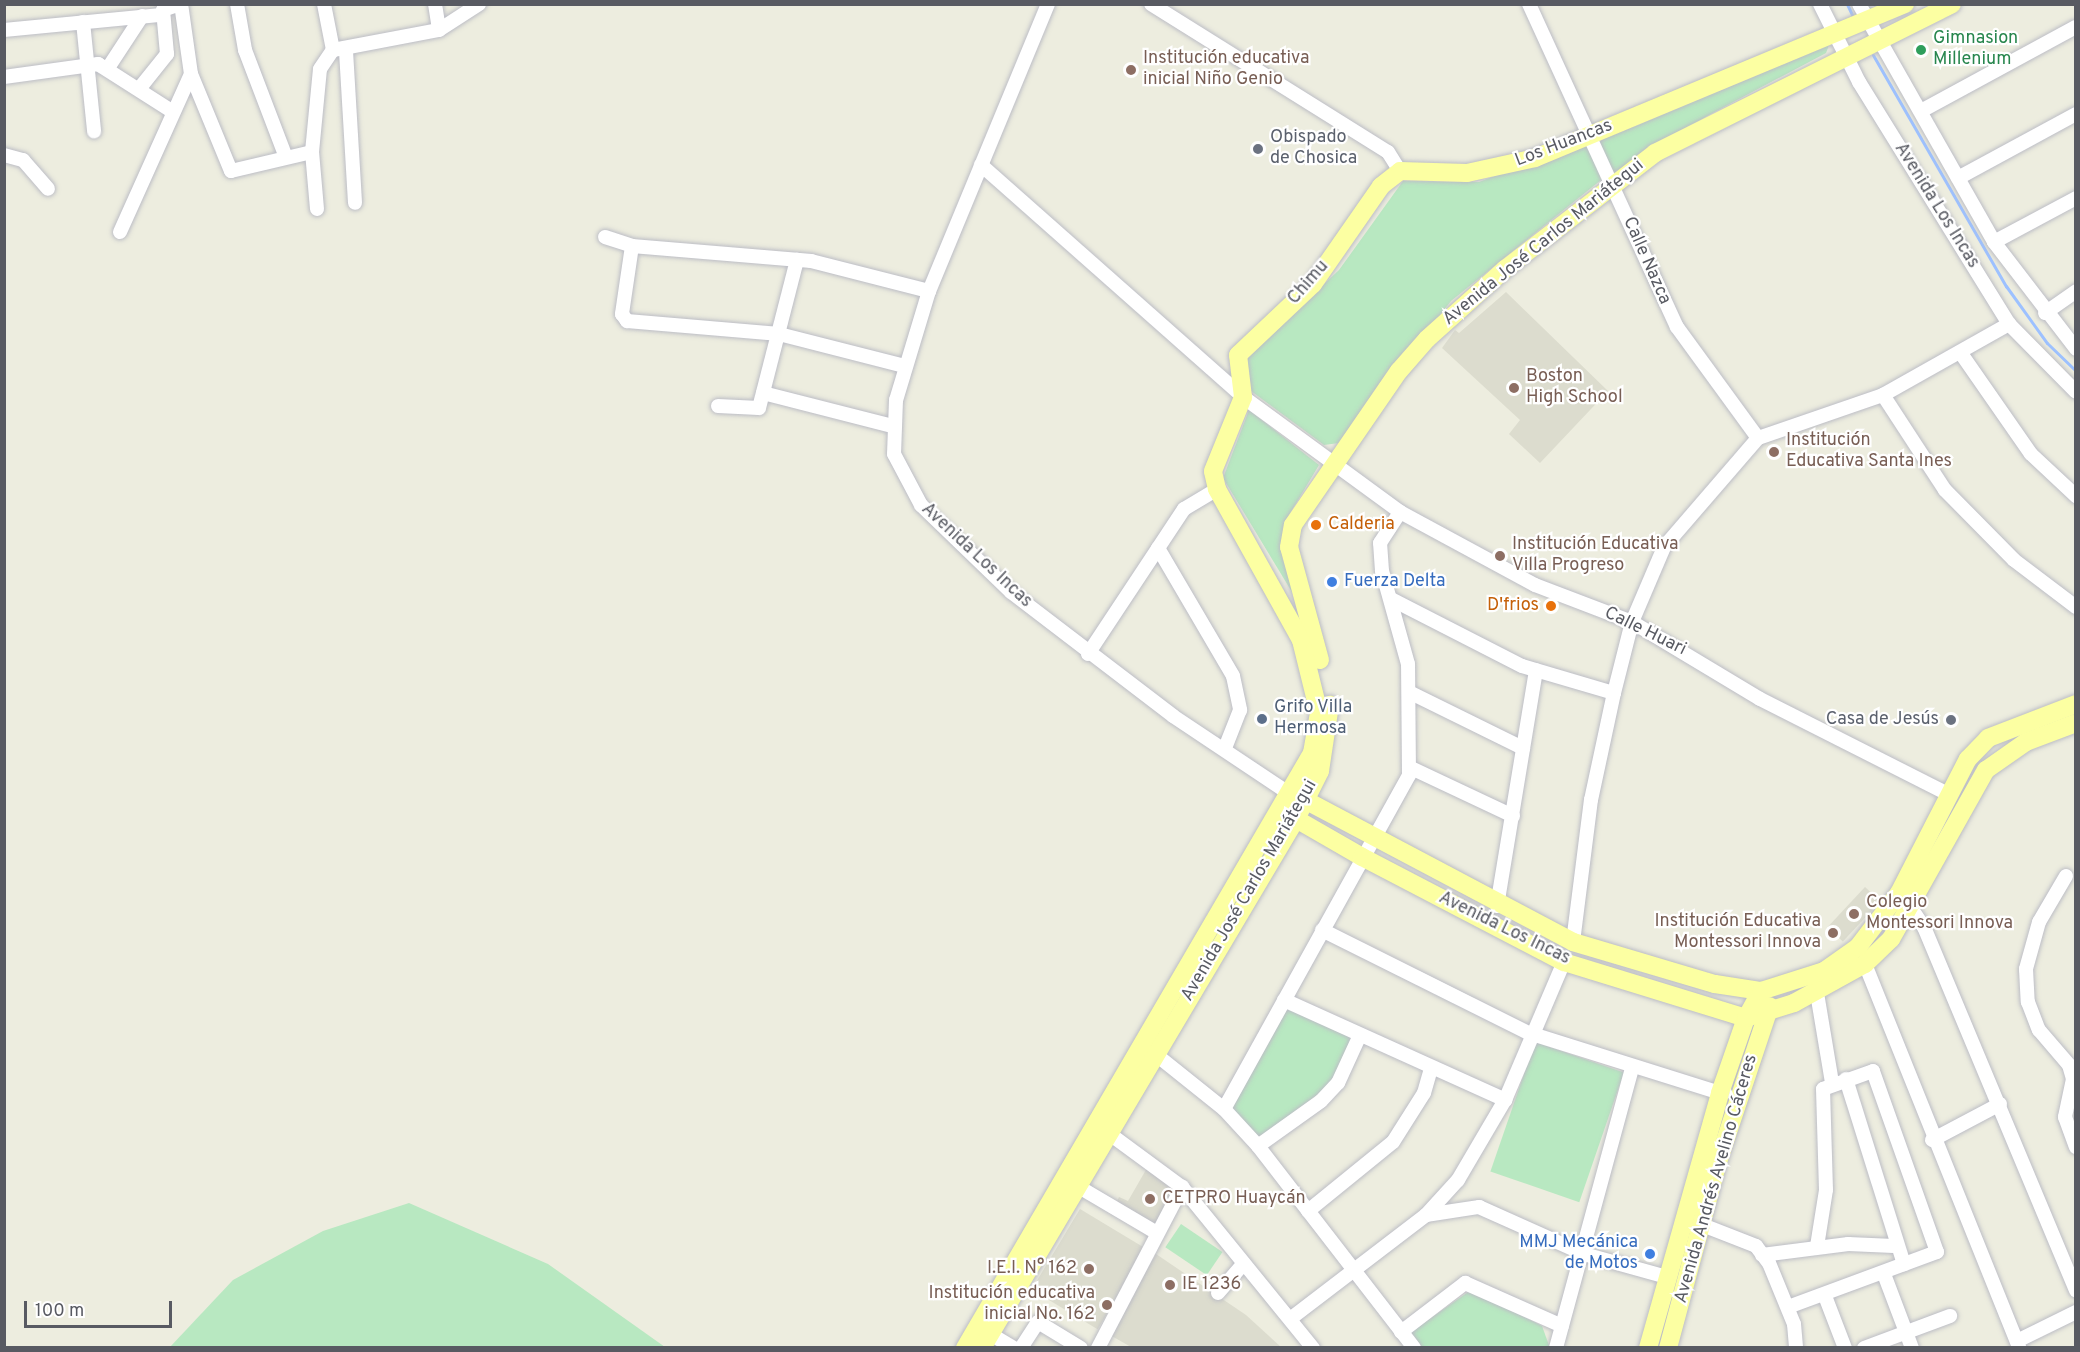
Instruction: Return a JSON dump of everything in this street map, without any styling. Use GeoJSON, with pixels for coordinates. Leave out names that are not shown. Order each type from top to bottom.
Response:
{"type":"FeatureCollection","features":[{"type":"Feature","properties":{"kind":"main road"},"geometry":{"type":"LineString","coordinates":[[1833,35],[1870,23],[1905,4]]}},
{"type":"Feature","properties":{"kind":"main road","name":"Avenida José Carlos Mariátegui"},"geometry":{"type":"LineString","coordinates":[[983,1336],[1297,798],[1320,771],[1331,710],[1290,538],[1331,465],[1427,339],[1655,153],[1845,56],[1881,44],[1952,4]]}},
{"type":"Feature","properties":{"kind":"main road","name":"Los Huancas"},"geometry":{"type":"LineString","coordinates":[[1400,171],[1440,174],[1502,167],[1588,136],[1833,35]]}},
{"type":"Feature","properties":{"kind":"main road","name":"Chimu"},"geometry":{"type":"LineString","coordinates":[[1243,397],[1238,355],[1313,284],[1381,186],[1400,171]]}},
{"type":"Feature","properties":{"kind":"main road"},"geometry":{"type":"LineString","coordinates":[[1217,489],[1213,471],[1243,397]]}},
{"type":"Feature","properties":{"kind":"main road","name":"Avenida José Carlos Mariátegui"},"geometry":{"type":"LineString","coordinates":[[965,1347],[983,1336],[1078,1187],[1103,1129],[1154,1053],[1296,819],[1297,798],[1316,736],[1319,713],[1301,640],[1217,489]]}},
{"type":"Feature","properties":{"kind":"main road"},"geometry":{"type":"LineString","coordinates":[[1772,1012],[1761,992],[1824,971],[1858,947],[1899,893],[1968,759],[1989,738],[2076,704]]}},
{"type":"Feature","properties":{"kind":"main road"},"geometry":{"type":"LineString","coordinates":[[1746,1018],[1772,1012],[1817,993],[1865,964],[1891,939],[1911,908],[1944,838],[1986,770],[2026,742],[2076,723]]}},
{"type":"Feature","properties":{"kind":"main road","name":"Avenida Los Incas"},"geometry":{"type":"LineString","coordinates":[[1297,798],[1497,906],[1573,942],[1693,978],[1761,992]]}},
{"type":"Feature","properties":{"kind":"main road","name":"Avenida Los Incas"},"geometry":{"type":"LineString","coordinates":[[1296,819],[1362,857],[1564,962],[1746,1018]]}},
{"type":"Feature","properties":{"kind":"main road","name":"Avenida Andrés Avelino Cáceres"},"geometry":{"type":"LineString","coordinates":[[1668,1347],[1705,1226],[1710,1159],[1720,1093],[1746,1018],[1761,992]]}},
{"type":"Feature","properties":{"kind":"main road","name":"Avenida Andrés Avelino Cáceres"},"geometry":{"type":"LineString","coordinates":[[1648,1347],[1668,1277],[1710,1159],[1772,1012]]}},
{"type":"Feature","properties":{"kind":"street"},"geometry":{"type":"LineString","coordinates":[[4,30],[161,15],[168,7],[181,4],[191,74],[231,171],[285,155],[312,152]]}},
{"type":"Feature","properties":{"kind":"street"},"geometry":{"type":"LineString","coordinates":[[237,4],[248,60],[285,155]]}},
{"type":"Feature","properties":{"kind":"street"},"geometry":{"type":"LineString","coordinates":[[324,4],[340,51],[355,203]]}},
{"type":"Feature","properties":{"kind":"street"},"geometry":{"type":"LineString","coordinates":[[435,4],[439,30]]}},
{"type":"Feature","properties":{"kind":"street"},"geometry":{"type":"LineString","coordinates":[[317,209],[312,152],[320,69],[340,51],[439,30],[479,4]]}},
{"type":"Feature","properties":{"kind":"street","name":"Avenida Los Incas"},"geometry":{"type":"LineString","coordinates":[[1048,4],[929,291],[905,366],[892,426],[900,471],[921,505],[1011,592],[1088,654],[1297,798]]}},
{"type":"Feature","properties":{"kind":"street"},"geometry":{"type":"LineString","coordinates":[[1151,4],[1388,152],[1400,171]]}},
{"type":"Feature","properties":{"kind":"street","name":"Calle Nazca"},"geometry":{"type":"LineString","coordinates":[[1529,4],[1677,327],[1758,438]]}},
{"type":"Feature","properties":{"kind":"street","name":"Avenida Los Incas"},"geometry":{"type":"LineString","coordinates":[[1820,4],[1845,56],[2009,324],[2076,392]]}},
{"type":"Feature","properties":{"kind":"street"},"geometry":{"type":"LineString","coordinates":[[1860,4],[1994,242],[2045,314],[2076,349]]}},
{"type":"Feature","properties":{"kind":"street"},"geometry":{"type":"LineString","coordinates":[[139,89],[167,54],[161,15]]}},
{"type":"Feature","properties":{"kind":"street"},"geometry":{"type":"LineString","coordinates":[[108,68],[142,16]]}},
{"type":"Feature","properties":{"kind":"street"},"geometry":{"type":"LineString","coordinates":[[83,22],[94,131]]}},
{"type":"Feature","properties":{"kind":"street"},"geometry":{"type":"LineString","coordinates":[[1921,111],[2076,27]]}},
{"type":"Feature","properties":{"kind":"street"},"geometry":{"type":"LineString","coordinates":[[4,77],[88,63],[108,68],[173,112]]}},
{"type":"Feature","properties":{"kind":"street"},"geometry":{"type":"LineString","coordinates":[[120,232],[191,74]]}},
{"type":"Feature","properties":{"kind":"street"},"geometry":{"type":"LineString","coordinates":[[1958,178],[2076,114]]}},
{"type":"Feature","properties":{"kind":"street"},"geometry":{"type":"LineString","coordinates":[[4,155],[22,160],[48,189]]}},
{"type":"Feature","properties":{"kind":"street","name":"Calle Huari"},"geometry":{"type":"LineString","coordinates":[[981,165],[1243,397],[1331,465],[1401,512],[1535,585],[1632,622],[1760,699],[1950,795]]}},
{"type":"Feature","properties":{"kind":"street"},"geometry":{"type":"LineString","coordinates":[[1994,242],[2076,198]]}},
{"type":"Feature","properties":{"kind":"street"},"geometry":{"type":"LineString","coordinates":[[605,237],[632,246],[797,260],[929,291]]}},
{"type":"Feature","properties":{"kind":"street"},"geometry":{"type":"LineString","coordinates":[[632,246],[622,315],[627,321],[778,334],[905,366]]}},
{"type":"Feature","properties":{"kind":"street"},"geometry":{"type":"LineString","coordinates":[[718,406],[759,408],[797,260]]}},
{"type":"Feature","properties":{"kind":"street"},"geometry":{"type":"LineString","coordinates":[[2045,314],[2076,291]]}},
{"type":"Feature","properties":{"kind":"street"},"geometry":{"type":"LineString","coordinates":[[1573,942],[1591,800],[1614,693],[1632,622],[1664,547],[1758,438],[1883,395],[2009,324]]}},
{"type":"Feature","properties":{"kind":"street"},"geometry":{"type":"LineString","coordinates":[[1960,352],[2031,454],[2076,496]]}},
{"type":"Feature","properties":{"kind":"street"},"geometry":{"type":"LineString","coordinates":[[763,393],[892,426]]}},
{"type":"Feature","properties":{"kind":"street"},"geometry":{"type":"LineString","coordinates":[[1883,395],[1945,490],[2014,560],[2076,607]]}},
{"type":"Feature","properties":{"kind":"street"},"geometry":{"type":"LineString","coordinates":[[1088,654],[1184,509],[1217,489]]}},
{"type":"Feature","properties":{"kind":"street"},"geometry":{"type":"LineString","coordinates":[[1224,1109],[1409,767],[1411,693],[1380,543],[1401,512]]}},
{"type":"Feature","properties":{"kind":"street"},"geometry":{"type":"LineString","coordinates":[[1158,548],[1233,676],[1240,710],[1225,748]]}},
{"type":"Feature","properties":{"kind":"street"},"geometry":{"type":"LineString","coordinates":[[1391,599],[1536,670],[1614,693]]}},
{"type":"Feature","properties":{"kind":"street"},"geometry":{"type":"LineString","coordinates":[[1497,906],[1536,670]]}},
{"type":"Feature","properties":{"kind":"street"},"geometry":{"type":"LineString","coordinates":[[1411,693],[1523,748]]}},
{"type":"Feature","properties":{"kind":"street"},"geometry":{"type":"LineString","coordinates":[[1409,767],[1513,816]]}},
{"type":"Feature","properties":{"kind":"street"},"geometry":{"type":"LineString","coordinates":[[2066,876],[2039,922],[2026,969],[2028,1002],[2039,1030],[2071,1072],[2065,1117],[2076,1148]]}},
{"type":"Feature","properties":{"kind":"street"},"geometry":{"type":"LineString","coordinates":[[1911,908],[1924,927],[2076,1290]]}},
{"type":"Feature","properties":{"kind":"street"},"geometry":{"type":"LineString","coordinates":[[1322,930],[1529,1032],[1632,1068],[1720,1093]]}},
{"type":"Feature","properties":{"kind":"street"},"geometry":{"type":"LineString","coordinates":[[1290,1319],[1426,1215],[1458,1180],[1505,1100],[1529,1032],[1564,962]]}},
{"type":"Feature","properties":{"kind":"street"},"geometry":{"type":"LineString","coordinates":[[1865,964],[1932,1140],[2018,1344],[2076,1312]]}},
{"type":"Feature","properties":{"kind":"street"},"geometry":{"type":"LineString","coordinates":[[1817,993],[1832,1083]]}},
{"type":"Feature","properties":{"kind":"street"},"geometry":{"type":"LineString","coordinates":[[1284,1000],[1505,1100]]}},
{"type":"Feature","properties":{"kind":"street"},"geometry":{"type":"LineString","coordinates":[[1258,1146],[1321,1101],[1338,1083],[1360,1035]]}},
{"type":"Feature","properties":{"kind":"street"},"geometry":{"type":"LineString","coordinates":[[1154,1053],[1224,1109],[1258,1146],[1350,1271],[1414,1347]]}},
{"type":"Feature","properties":{"kind":"street"},"geometry":{"type":"LineString","coordinates":[[1308,1211],[1406,1127],[1431,1068]]}},
{"type":"Feature","properties":{"kind":"street"},"geometry":{"type":"LineString","coordinates":[[1556,1347],[1584,1254],[1632,1068]]}},
{"type":"Feature","properties":{"kind":"street"},"geometry":{"type":"LineString","coordinates":[[1788,1307],[1825,1296],[1904,1264],[1932,1256],[1938,1247],[1877,1076],[1865,1071],[1832,1083],[1821,1095],[1826,1190],[1817,1246]]}},
{"type":"Feature","properties":{"kind":"street"},"geometry":{"type":"LineString","coordinates":[[1846,1079],[1894,1246],[1904,1264]]}},
{"type":"Feature","properties":{"kind":"street"},"geometry":{"type":"LineString","coordinates":[[1932,1140],[2000,1104]]}},
{"type":"Feature","properties":{"kind":"street"},"geometry":{"type":"LineString","coordinates":[[1103,1129],[1182,1187],[1290,1319],[1300,1342],[1313,1347]]}},
{"type":"Feature","properties":{"kind":"street"},"geometry":{"type":"LineString","coordinates":[[1078,1187],[1157,1233]]}},
{"type":"Feature","properties":{"kind":"street"},"geometry":{"type":"LineString","coordinates":[[1098,1347],[1182,1187]]}},
{"type":"Feature","properties":{"kind":"street"},"geometry":{"type":"LineString","coordinates":[[1426,1215],[1479,1207],[1584,1254],[1668,1277]]}},
{"type":"Feature","properties":{"kind":"street"},"geometry":{"type":"LineString","coordinates":[[1705,1226],[1737,1236],[1762,1255],[1788,1307],[1796,1347]]}},
{"type":"Feature","properties":{"kind":"street"},"geometry":{"type":"LineString","coordinates":[[1762,1255],[1817,1246],[1894,1246]]}},
{"type":"Feature","properties":{"kind":"street"},"geometry":{"type":"LineString","coordinates":[[1218,1293],[1243,1264]]}},
{"type":"Feature","properties":{"kind":"street"},"geometry":{"type":"LineString","coordinates":[[1884,1274],[1908,1331],[1912,1347]]}},
{"type":"Feature","properties":{"kind":"street"},"geometry":{"type":"LineString","coordinates":[[1401,1332],[1465,1283],[1562,1326]]}},
{"type":"Feature","properties":{"kind":"street"},"geometry":{"type":"LineString","coordinates":[[1825,1296],[1845,1347]]}},
{"type":"Feature","properties":{"kind":"street"},"geometry":{"type":"LineString","coordinates":[[1864,1347],[1950,1316]]}},
{"type":"Feature","properties":{"kind":"street"},"geometry":{"type":"LineString","coordinates":[[1021,1347],[1038,1322],[1081,1347]]}},
{"type":"Feature","properties":{"kind":"street"},"geometry":{"type":"LineString","coordinates":[[983,1336],[1014,1347]]}},
{"type":"Feature","properties":{"kind":"shaded area"},"geometry":{"type":"Polygon","coordinates":[[[1506,292],[1608,391],[1540,463],[1509,434],[1520,420],[1442,348],[1455,330],[1459,333],[1506,292]]]}},
{"type":"Feature","properties":{"kind":"shaded area","name":"Colegio Montessori Innova"},"geometry":{"type":"Polygon","coordinates":[[[1865,887],[1880,901],[1843,942],[1827,927],[1865,887]]]}},
{"type":"Feature","properties":{"kind":"shaded area","name":"CETPRO Huaycán"},"geometry":{"type":"Polygon","coordinates":[[[1147,1168],[1175,1192],[1155,1227],[1117,1201],[1119,1197],[1128,1201],[1147,1168]]]}},
{"type":"Feature","properties":{"kind":"shaded area","name":"I.E.I. N° 162"},"geometry":{"type":"Polygon","coordinates":[[[1080,1209],[1146,1249],[1098,1329],[1032,1290],[1080,1209]]]}},
{"type":"Feature","properties":{"kind":"shaded area","name":"IE 1236"},"geometry":{"type":"Polygon","coordinates":[[[1156,1254],[1246,1315],[1281,1347],[1131,1347],[1110,1335],[1156,1254]]]}},
{"type":"Feature","properties":{"kind":"green space"},"geometry":{"type":"Polygon","coordinates":[[[1829,45],[1826,53],[1707,116],[1612,176],[1593,131],[1829,45]]]}},
{"type":"Feature","properties":{"kind":"green space"},"geometry":{"type":"Polygon","coordinates":[[[1583,142],[1591,148],[1601,180],[1451,301],[1339,443],[1324,445],[1247,388],[1248,356],[1339,270],[1403,181],[1479,182],[1583,142]]]}},
{"type":"Feature","properties":{"kind":"green space"},"geometry":{"type":"Polygon","coordinates":[[[1249,410],[1319,465],[1286,520],[1295,597],[1223,478],[1249,410]]]}},
{"type":"Feature","properties":{"kind":"green space"},"geometry":{"type":"Polygon","coordinates":[[[1285,1004],[1353,1036],[1331,1084],[1257,1141],[1227,1107],[1285,1004]]]}},
{"type":"Feature","properties":{"kind":"green space"},"geometry":{"type":"Polygon","coordinates":[[[1535,1042],[1624,1073],[1579,1202],[1490,1172],[1535,1042]]]}},
{"type":"Feature","properties":{"kind":"green space"},"geometry":{"type":"Polygon","coordinates":[[[409,1203],[548,1264],[665,1347],[170,1347],[233,1280],[323,1231],[409,1203]]]}},
{"type":"Feature","properties":{"kind":"green space"},"geometry":{"type":"Polygon","coordinates":[[[1181,1224],[1222,1252],[1207,1275],[1165,1247],[1181,1224]]]}},
{"type":"Feature","properties":{"kind":"green space"},"geometry":{"type":"Polygon","coordinates":[[[1471,1290],[1542,1326],[1550,1348],[1422,1347],[1411,1332],[1471,1290]]]}},
{"type":"Feature","properties":{"kind":"waterway"},"geometry":{"type":"LineString","coordinates":[[1847,4],[1854,19]]}},
{"type":"Feature","properties":{"kind":"waterway"},"geometry":{"type":"LineString","coordinates":[[1873,55],[2006,286],[2047,343],[2076,371]]}},
{"type":"Feature","properties":{"kind":"place","name":"Gimnasion Millenium"},"geometry":{"type":"Point","coordinates":[1921,50]}},
{"type":"Feature","properties":{"kind":"place","name":"Institución educativa inicial Niño Genio"},"geometry":{"type":"Point","coordinates":[1131,70]}},
{"type":"Feature","properties":{"kind":"place","name":"Obispado de Chosica"},"geometry":{"type":"Point","coordinates":[1258,149]}},
{"type":"Feature","properties":{"kind":"place","name":"Boston High School"},"geometry":{"type":"Point","coordinates":[1514,388]}},
{"type":"Feature","properties":{"kind":"place","name":"Institución Educativa Santa Ines"},"geometry":{"type":"Point","coordinates":[1774,452]}},
{"type":"Feature","properties":{"kind":"place","name":"Calderia"},"geometry":{"type":"Point","coordinates":[1316,525]}},
{"type":"Feature","properties":{"kind":"place","name":"Institución Educativa Villa Progreso"},"geometry":{"type":"Point","coordinates":[1500,556]}},
{"type":"Feature","properties":{"kind":"place","name":"Fuerza Delta"},"geometry":{"type":"Point","coordinates":[1332,582]}},
{"type":"Feature","properties":{"kind":"place","name":"D'frios"},"geometry":{"type":"Point","coordinates":[1551,606]}},
{"type":"Feature","properties":{"kind":"place","name":"Grifo Villa Hermosa"},"geometry":{"type":"Point","coordinates":[1262,719]}},
{"type":"Feature","properties":{"kind":"place","name":"Casa de Jesús"},"geometry":{"type":"Point","coordinates":[1951,720]}},
{"type":"Feature","properties":{"kind":"place","name":"Colegio Montessori Innova"},"geometry":{"type":"Point","coordinates":[1854,914]}},
{"type":"Feature","properties":{"kind":"place","name":"Institución Educativa Montessori Innova"},"geometry":{"type":"Point","coordinates":[1833,933]}},
{"type":"Feature","properties":{"kind":"place","name":"CETPRO Huaycán"},"geometry":{"type":"Point","coordinates":[1150,1199]}},
{"type":"Feature","properties":{"kind":"place","name":"MMJ Mecánica de Motos"},"geometry":{"type":"Point","coordinates":[1650,1254]}},
{"type":"Feature","properties":{"kind":"place","name":"I.E.I. N° 162"},"geometry":{"type":"Point","coordinates":[1089,1269]}},
{"type":"Feature","properties":{"kind":"place","name":"IE 1236"},"geometry":{"type":"Point","coordinates":[1170,1285]}},
{"type":"Feature","properties":{"kind":"place","name":"Institución educativa inicial No. 162"},"geometry":{"type":"Point","coordinates":[1107,1305]}}]}
